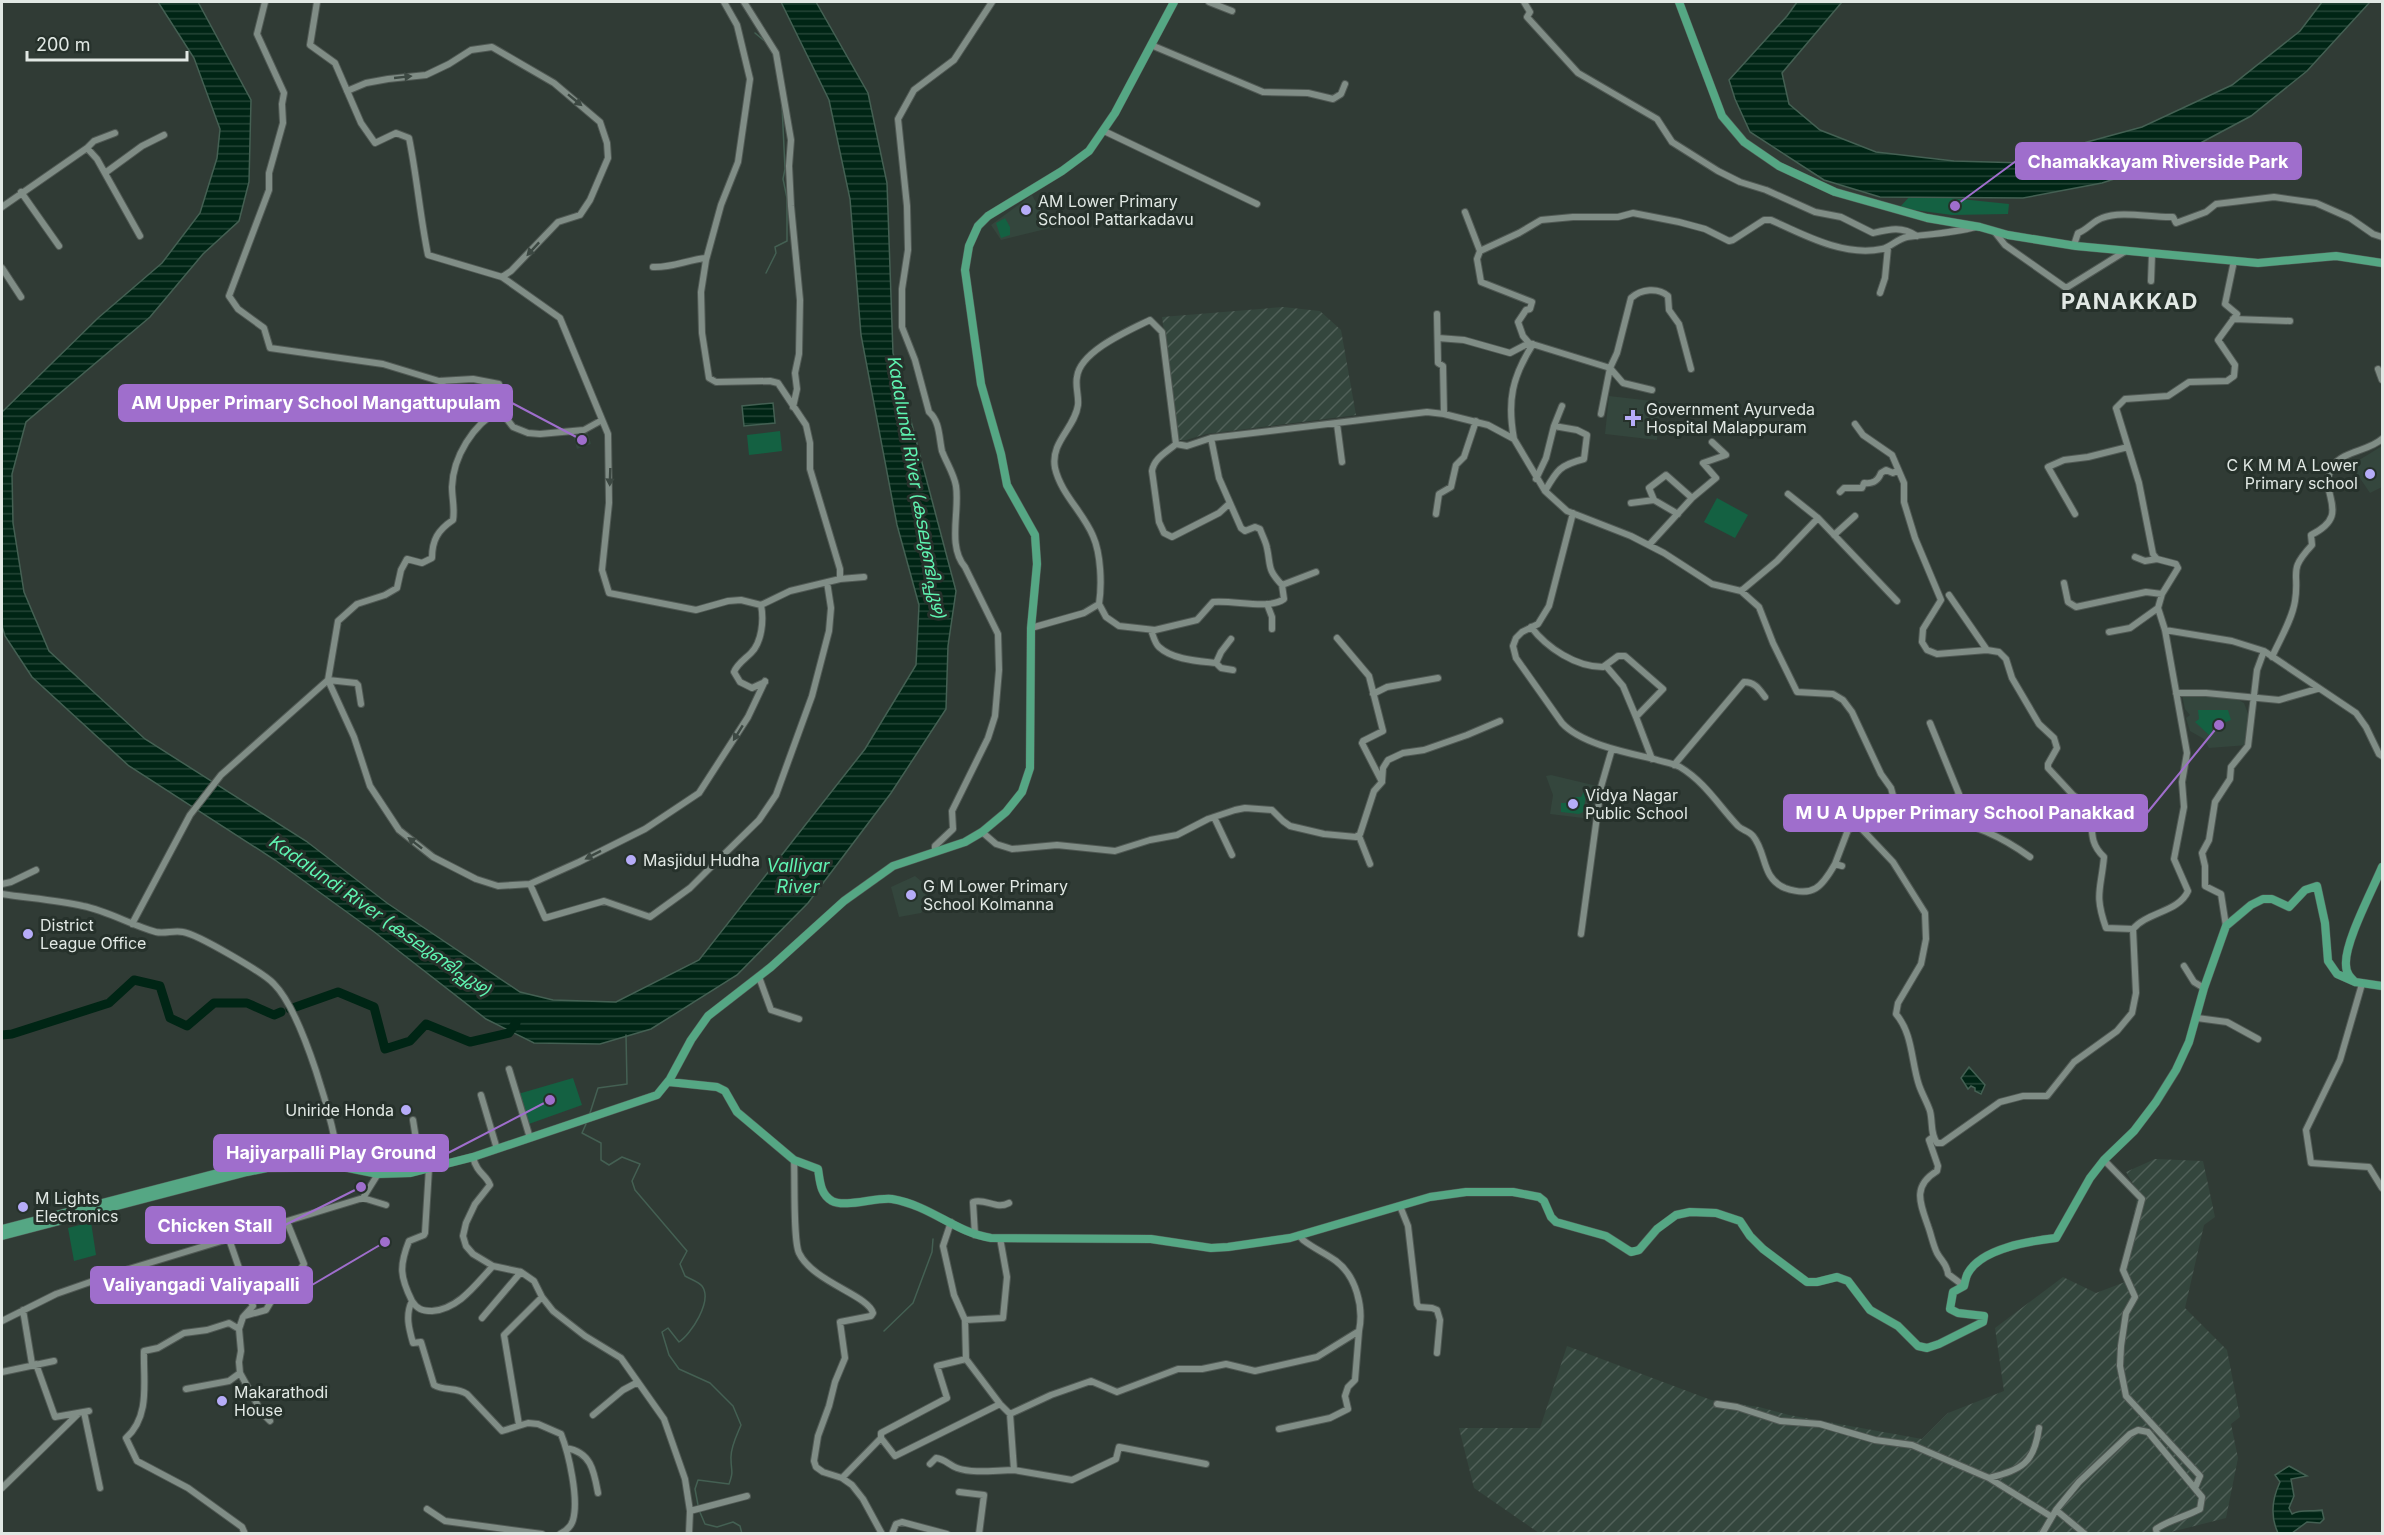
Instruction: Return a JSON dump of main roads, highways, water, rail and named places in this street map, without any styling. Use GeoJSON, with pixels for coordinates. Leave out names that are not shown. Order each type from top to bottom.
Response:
{"type":"FeatureCollection","features":[{"type":"Feature","properties":{"kind":"main road"},"geometry":{"type":"LineString","coordinates":[[2,1229],[260,1162],[284,1160],[323,1163],[378,1174],[397,1174],[425,1169],[473,1157],[657,1095],[669,1082],[691,1040],[708,1016],[759,977],[844,902],[879,874],[893,866],[965,842],[982,832],[1006,812],[1022,792],[1030,768],[1031,628],[1037,564],[1035,535],[1007,485],[1001,454],[981,384],[973,312],[965,270],[969,246],[978,226],[988,216],[1062,171],[1089,151],[1104,131],[1174,2]]}},
{"type":"Feature","properties":{"kind":"main road"},"geometry":{"type":"LineString","coordinates":[[1679,2],[1722,116],[1743,142],[1779,166],[1835,192],[1927,218],[1980,226],[2008,235],[2124,252],[2258,263],[2336,256],[2382,263]]}},
{"type":"Feature","properties":{"kind":"main road"},"geometry":{"type":"LineString","coordinates":[[2358,983],[2348,974],[2346,965],[2349,945],[2382,867]]}},
{"type":"Feature","properties":{"kind":"main road"},"geometry":{"type":"LineString","coordinates":[[669,1082],[717,1087],[725,1091],[737,1112],[794,1160],[818,1168],[821,1189],[826,1197],[836,1203],[891,1199],[926,1209],[975,1235],[1000,1238],[1150,1239],[1216,1248],[1274,1241],[1430,1197],[1458,1192],[1504,1191],[1528,1193],[1542,1199],[1556,1222],[1606,1236],[1631,1252],[1639,1250],[1657,1229],[1676,1215],[1695,1212],[1726,1215],[1740,1221],[1750,1236],[1801,1279],[1810,1283],[1837,1277],[1848,1281],[1873,1313],[1898,1326],[1912,1342],[1923,1347],[1939,1344],[1983,1322],[1984,1316],[1958,1313],[1950,1309],[1953,1292],[1964,1286],[1968,1272],[1981,1259],[2012,1246],[2056,1238],[2077,1198],[2104,1160],[2134,1131],[2176,1070],[2189,1042],[2204,988],[2226,926],[2251,904],[2263,899],[2272,899],[2289,908],[2305,890],[2317,886],[2325,923],[2328,961],[2337,974],[2358,983],[2382,986]]}},
{"type":"Feature","properties":{"kind":"main road"},"geometry":{"type":"LineString","coordinates":[[2,1236],[257,1170],[286,1167],[339,1167]]}},
{"type":"Feature","properties":{"kind":"water","name":"Valliyar River"},"geometry":{"type":"Polygon","coordinates":[[[158,2],[198,2],[251,100],[249,182],[239,221],[203,254],[150,317],[26,422],[12,474],[13,523],[24,592],[49,651],[145,739],[306,841],[387,903],[520,992],[553,1000],[616,1002],[699,960],[865,749],[916,665],[919,605],[897,525],[861,335],[850,199],[829,100],[781,2],[816,2],[868,93],[887,183],[893,353],[956,591],[948,646],[946,709],[891,793],[808,903],[737,975],[651,1029],[600,1044],[534,1043],[486,1019],[373,931],[275,860],[129,766],[32,677],[5,636],[2,626],[2,412],[98,318],[162,263],[200,213],[217,158],[220,129],[194,58],[158,2]]]}},
{"type":"Feature","properties":{"kind":"water"},"geometry":{"type":"Polygon","coordinates":[[[1797,2],[1842,2],[1782,73],[1789,104],[1820,130],[1876,152],[1954,161],[2025,163],[2087,142],[2142,127],[2232,85],[2300,31],[2322,2],[2370,2],[2307,71],[2251,116],[2163,163],[2102,183],[2023,198],[1880,197],[1824,180],[1750,132],[1729,80],[1797,2]]]}},
{"type":"Feature","properties":{"kind":"water"},"geometry":{"type":"Polygon","coordinates":[[[773,403],[775,423],[744,426],[742,406],[773,403]]]}},
{"type":"Feature","properties":{"kind":"water"},"geometry":{"type":"Polygon","coordinates":[[[1969,1067],[1985,1085],[1981,1094],[1971,1086],[1968,1089],[1961,1078],[1969,1067]]]}},
{"type":"Feature","properties":{"kind":"water"},"geometry":{"type":"Polygon","coordinates":[[[2289,1466],[2307,1476],[2291,1479],[2294,1496],[2289,1508],[2292,1514],[2322,1510],[2324,1519],[2320,1523],[2307,1522],[2292,1533],[2278,1533],[2273,1508],[2280,1482],[2275,1475],[2289,1466]]]}},
{"type":"Feature","properties":{"kind":"waterway"},"geometry":{"type":"LineString","coordinates":[[755,33],[767,43]]}},
{"type":"Feature","properties":{"kind":"waterway"},"geometry":{"type":"LineString","coordinates":[[766,273],[776,253],[775,247],[787,241],[782,105]]}},
{"type":"Feature","properties":{"kind":"waterway"},"geometry":{"type":"LineString","coordinates":[[2,1035],[12,1034],[109,1003],[134,980],[160,986],[170,1018],[187,1026],[214,1003],[247,1003],[274,1015],[281,1012]]}},
{"type":"Feature","properties":{"kind":"waterway"},"geometry":{"type":"LineString","coordinates":[[290,1009],[338,992],[374,1007],[385,1049],[410,1041],[426,1024],[470,1042],[509,1033],[516,1023]]}},
{"type":"Feature","properties":{"kind":"waterway"},"geometry":{"type":"LineString","coordinates":[[590,1113],[598,1088],[627,1084],[626,1035]]}},
{"type":"Feature","properties":{"kind":"waterway"},"geometry":{"type":"LineString","coordinates":[[586,1124],[582,1133],[601,1143],[601,1160],[609,1165],[622,1157],[640,1164],[632,1181],[635,1190],[687,1251],[680,1264],[685,1276],[701,1285],[705,1292],[705,1300],[699,1317],[684,1338],[679,1342],[668,1328],[662,1332],[669,1355],[679,1369],[710,1383],[733,1406],[741,1425],[732,1450],[732,1473],[729,1484],[698,1480],[695,1489],[698,1505]]}},
{"type":"Feature","properties":{"kind":"waterway"},"geometry":{"type":"LineString","coordinates":[[884,1331],[913,1303],[932,1252],[933,1239]]}},
{"type":"Feature","properties":{"kind":"waterway"},"geometry":{"type":"LineString","coordinates":[[699,1510],[705,1524],[717,1527],[733,1522],[740,1526],[742,1534]]}},
{"type":"Feature","properties":{"kind":"place","name":"Chamakkayam Riverside Park"},"geometry":{"type":"Point","coordinates":[1955,206]}},
{"type":"Feature","properties":{"kind":"place","name":"AM Lower Primary School Pattarkadavu"},"geometry":{"type":"Point","coordinates":[1026,210]}},
{"type":"Feature","properties":{"kind":"place","name":"Government Ayurveda Hospital Malappuram"},"geometry":{"type":"Point","coordinates":[1633,418]}},
{"type":"Feature","properties":{"kind":"place","name":"AM Upper Primary School Mangattupulam"},"geometry":{"type":"Point","coordinates":[582,440]}},
{"type":"Feature","properties":{"kind":"place","name":"C K M M A Lower Primary school"},"geometry":{"type":"Point","coordinates":[2370,474]}},
{"type":"Feature","properties":{"kind":"place","name":"M U A Upper Primary School Panakkad"},"geometry":{"type":"Point","coordinates":[2219,725]}},
{"type":"Feature","properties":{"kind":"place","name":"Vidya Nagar Public School"},"geometry":{"type":"Point","coordinates":[1573,804]}},
{"type":"Feature","properties":{"kind":"place","name":"Masjidul Hudha"},"geometry":{"type":"Point","coordinates":[631,860]}},
{"type":"Feature","properties":{"kind":"place","name":"G M Lower Primary School Kolmanna"},"geometry":{"type":"Point","coordinates":[911,895]}},
{"type":"Feature","properties":{"kind":"place","name":"District League Office"},"geometry":{"type":"Point","coordinates":[28,934]}},
{"type":"Feature","properties":{"kind":"place","name":"Hajiyarpalli Play Ground"},"geometry":{"type":"Point","coordinates":[550,1100]}},
{"type":"Feature","properties":{"kind":"place","name":"Uniride Honda"},"geometry":{"type":"Point","coordinates":[406,1110]}},
{"type":"Feature","properties":{"kind":"place","name":"Chicken Stall"},"geometry":{"type":"Point","coordinates":[361,1187]}},
{"type":"Feature","properties":{"kind":"place","name":"M Lights Electronics"},"geometry":{"type":"Point","coordinates":[23,1207]}},
{"type":"Feature","properties":{"kind":"place","name":"Valiyangadi Valiyapalli"},"geometry":{"type":"Point","coordinates":[385,1242]}},
{"type":"Feature","properties":{"kind":"place","name":"Makarathodi House"},"geometry":{"type":"Point","coordinates":[222,1401]}},
{"type":"Feature","properties":{"kind":"district","name":"PANAKKAD"},"geometry":{"type":"Point","coordinates":[2130,301]}},
{"type":"Feature","properties":{"kind":"water label","name":"Kadalundi River (കടലുണ്ടിപ്പുഴ)"},"geometry":{"type":"Point","coordinates":[917,488]}},
{"type":"Feature","properties":{"kind":"water label","name":"Kadalundi River (കടലുണ്ടിപ്പുഴ)"},"geometry":{"type":"Point","coordinates":[381,916]}}]}
